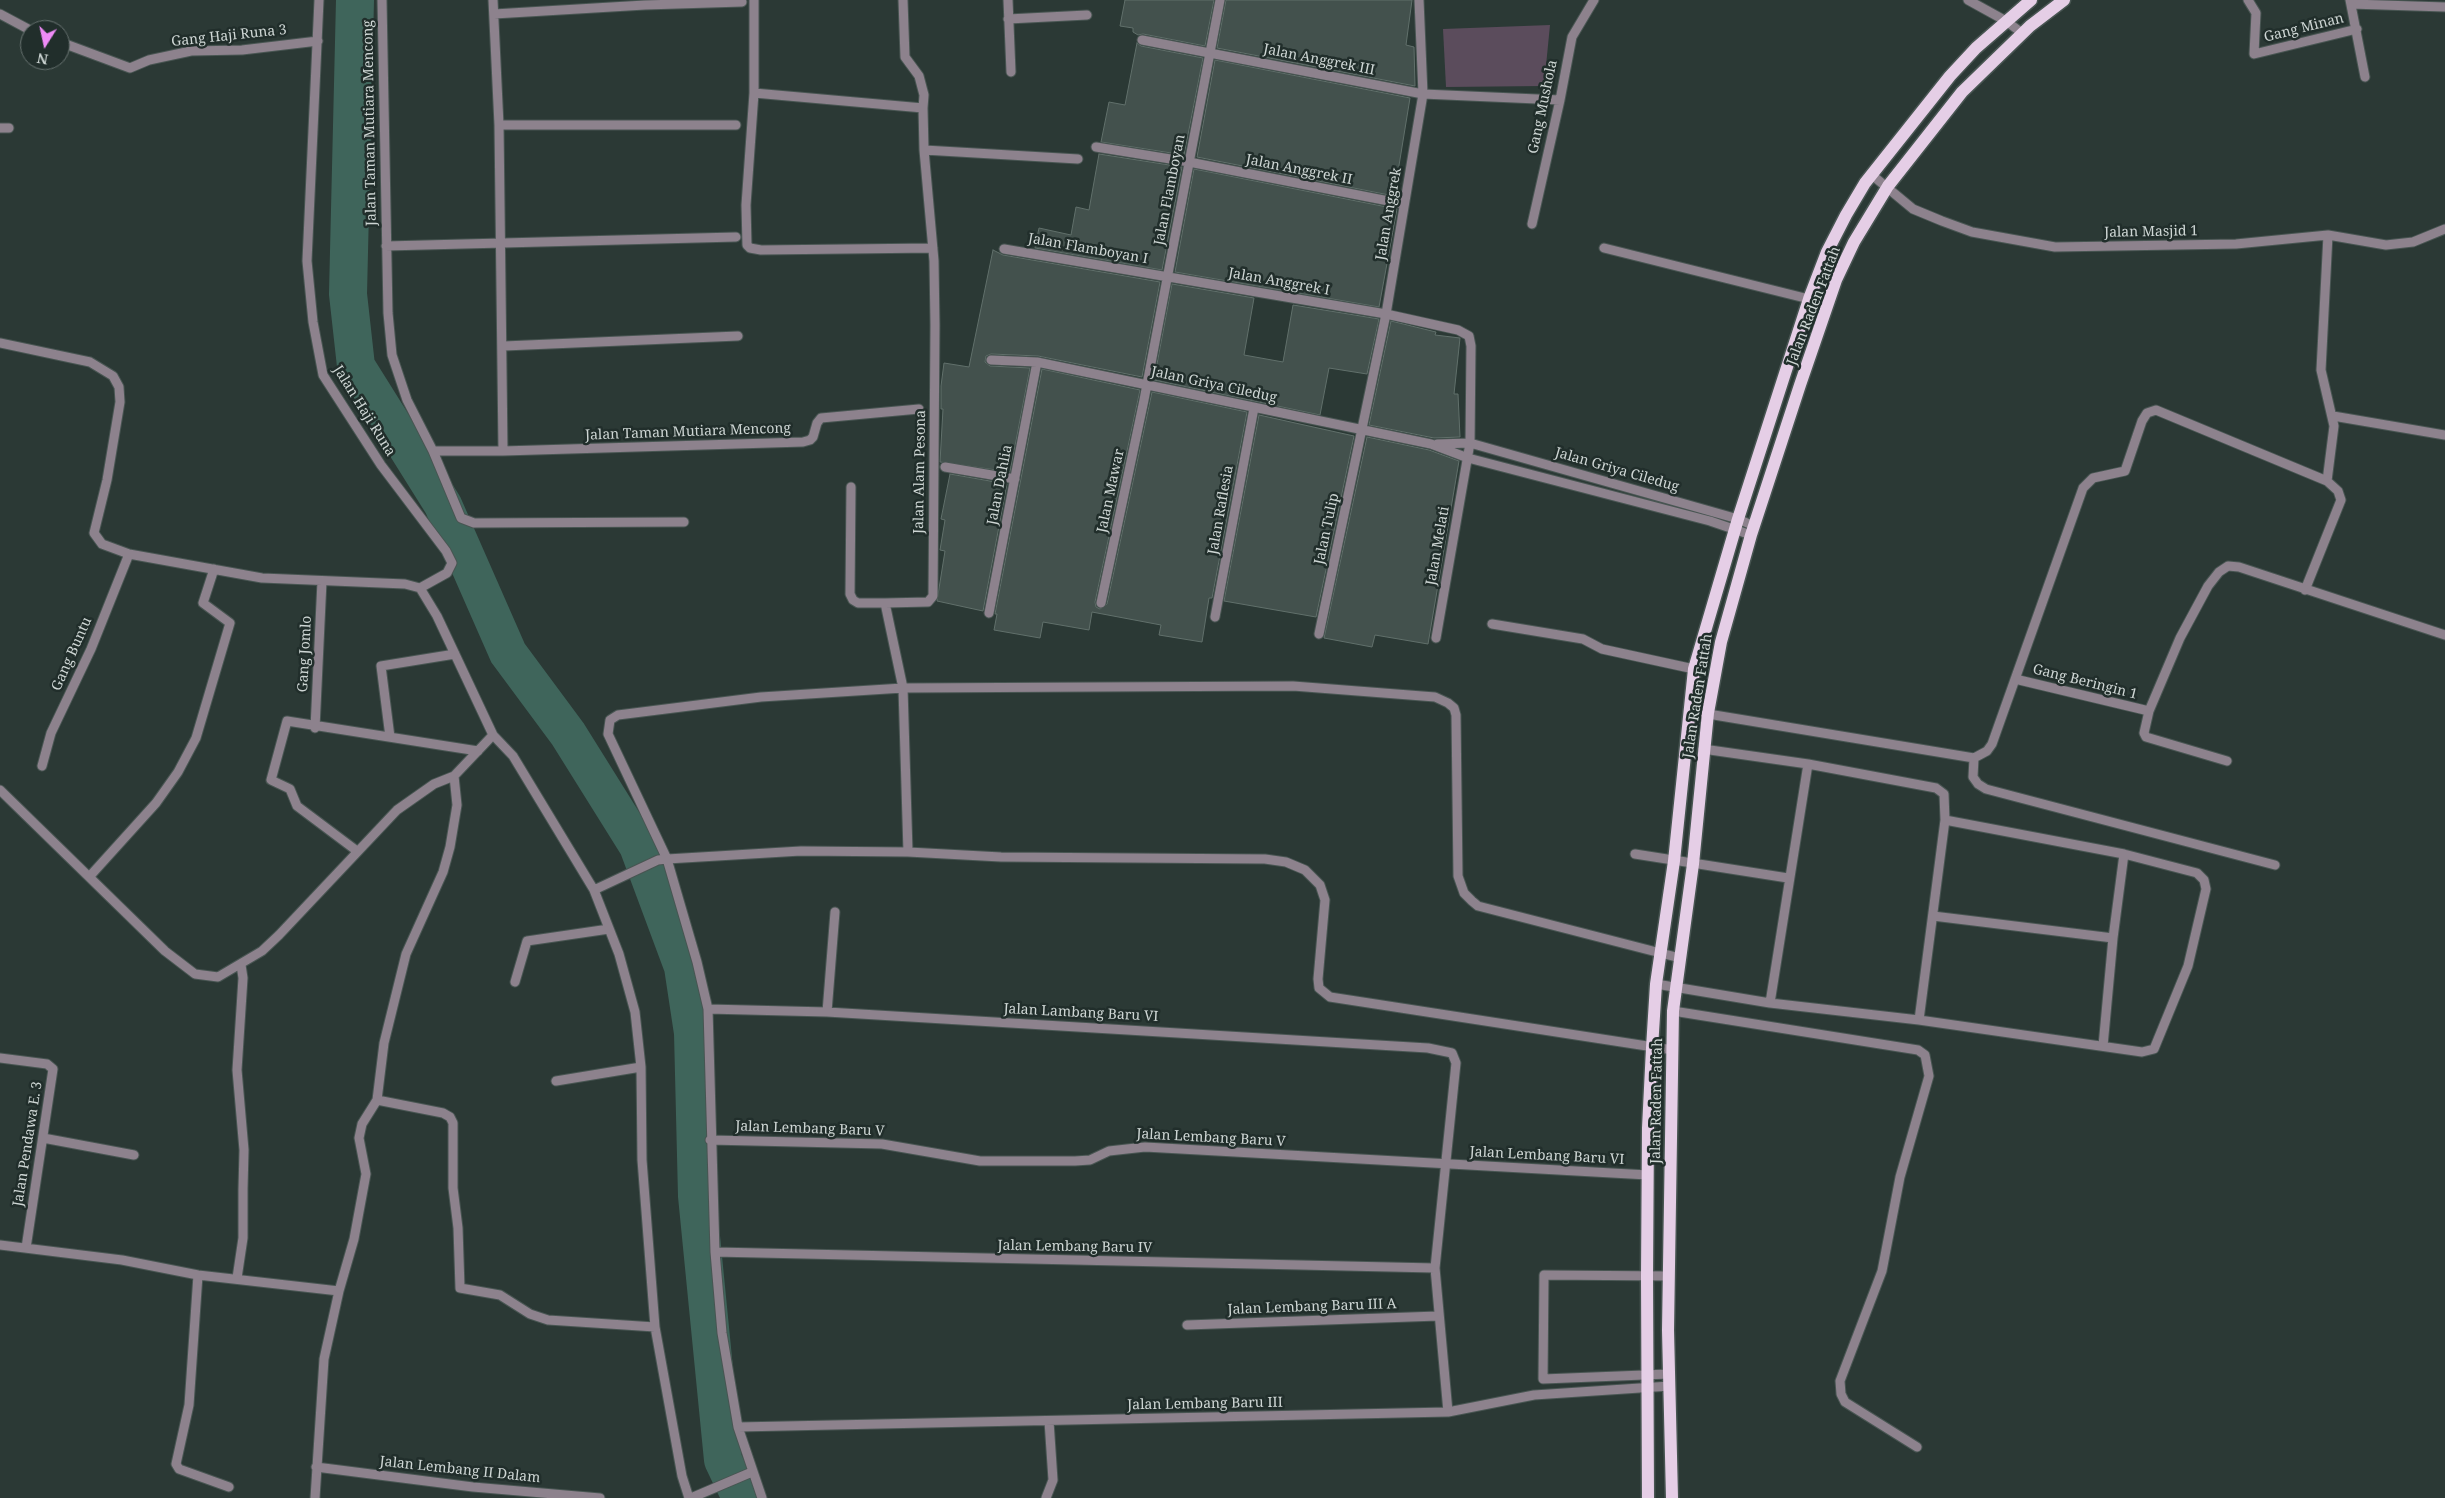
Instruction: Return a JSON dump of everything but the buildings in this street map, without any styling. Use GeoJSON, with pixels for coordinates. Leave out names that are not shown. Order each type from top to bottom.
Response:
{"type":"FeatureCollection","features":[{"type":"Feature","properties":{"kind":"main road","name":"Jalan Raden Fattah"},"geometry":{"type":"LineString","coordinates":[[1648,1498],[1646,1276],[1652,1048],[1656,984],[1674,861],[1694,669],[1736,524],[1809,299],[1827,252],[1846,215],[1872,175],[1950,76],[2006,21],[2031,0]]}},
{"type":"Feature","properties":{"kind":"main road","name":"Jalan Raden Fattah"},"geometry":{"type":"LineString","coordinates":[[1672,1498],[1669,1276],[1673,1011],[1693,864],[1703,749],[1721,642],[1753,531],[1836,280],[1854,242],[1888,186],[1962,92],[2022,34],[2064,0]]}},
{"type":"Feature","properties":{"kind":"street","name":"Jalan Haji Runa"},"geometry":{"type":"LineString","coordinates":[[319,0],[307,261],[312,322],[323,375],[381,465],[446,551],[452,562],[447,573],[420,588]]}},
{"type":"Feature","properties":{"kind":"street","name":"Jalan Taman Mutiara Mencong"},"geometry":{"type":"LineString","coordinates":[[382,0],[388,321],[392,355],[407,400],[433,451],[458,513],[467,522],[684,522]]}},
{"type":"Feature","properties":{"kind":"street"},"geometry":{"type":"LineString","coordinates":[[493,0],[499,125],[500,243],[504,346],[503,451]]}},
{"type":"Feature","properties":{"kind":"street"},"geometry":{"type":"LineString","coordinates":[[754,0],[754,93],[746,205],[746,238],[750,248],[933,248]]}},
{"type":"Feature","properties":{"kind":"street","name":"Jalan Alam Pesona"},"geometry":{"type":"LineString","coordinates":[[885,603],[928,602],[933,596],[933,248],[924,150],[924,95],[919,76],[904,57],[903,0]]}},
{"type":"Feature","properties":{"kind":"street"},"geometry":{"type":"LineString","coordinates":[[1008,0],[1011,72]]}},
{"type":"Feature","properties":{"kind":"street","name":"Jalan Flamboyan"},"geometry":{"type":"LineString","coordinates":[[1146,385],[1220,0]]}},
{"type":"Feature","properties":{"kind":"street","name":"Jalan Anggrek"},"geometry":{"type":"LineString","coordinates":[[1360,430],[1386,314],[1423,94],[1418,0]]}},
{"type":"Feature","properties":{"kind":"street","name":"Gang Mushola"},"geometry":{"type":"LineString","coordinates":[[1532,224],[1572,37],[1594,0]]}},
{"type":"Feature","properties":{"kind":"street"},"geometry":{"type":"LineString","coordinates":[[1968,0],[2006,21],[2022,34]]}},
{"type":"Feature","properties":{"kind":"street","name":"Gang Minan"},"geometry":{"type":"LineString","coordinates":[[2248,0],[2256,13],[2254,54],[2356,29]]}},
{"type":"Feature","properties":{"kind":"street"},"geometry":{"type":"LineString","coordinates":[[494,14],[645,5],[742,2]]}},
{"type":"Feature","properties":{"kind":"street"},"geometry":{"type":"LineString","coordinates":[[2365,77],[2351,2],[2445,6]]}},
{"type":"Feature","properties":{"kind":"street"},"geometry":{"type":"LineString","coordinates":[[0,14],[20,25]]}},
{"type":"Feature","properties":{"kind":"street"},"geometry":{"type":"LineString","coordinates":[[1008,19],[1087,15]]}},
{"type":"Feature","properties":{"kind":"street","name":"Jalan Anggrek III"},"geometry":{"type":"LineString","coordinates":[[1142,40],[1423,94]]}},
{"type":"Feature","properties":{"kind":"street","name":"Gang Haji Runa 3"},"geometry":{"type":"LineString","coordinates":[[70,46],[130,68],[149,60],[191,51],[242,50],[318,41]]}},
{"type":"Feature","properties":{"kind":"street"},"geometry":{"type":"LineString","coordinates":[[754,93],[923,108]]}},
{"type":"Feature","properties":{"kind":"street"},"geometry":{"type":"LineString","coordinates":[[1423,94],[1560,100]]}},
{"type":"Feature","properties":{"kind":"street"},"geometry":{"type":"LineString","coordinates":[[499,125],[736,125]]}},
{"type":"Feature","properties":{"kind":"street","name":"Jalan Anggrek II"},"geometry":{"type":"LineString","coordinates":[[1096,147],[1189,162],[1404,204]]}},
{"type":"Feature","properties":{"kind":"street"},"geometry":{"type":"LineString","coordinates":[[924,150],[1078,159]]}},
{"type":"Feature","properties":{"kind":"street","name":"Jalan Masjid 1"},"geometry":{"type":"LineString","coordinates":[[1872,175],[1888,186],[1913,209],[1950,224],[1972,232],[2055,248],[2236,244],[2328,235],[2393,245],[2413,242],[2445,230]]}},
{"type":"Feature","properties":{"kind":"street"},"geometry":{"type":"LineString","coordinates":[[2327,481],[2334,426],[2333,416],[2326,400],[2321,370],[2328,235]]}},
{"type":"Feature","properties":{"kind":"street"},"geometry":{"type":"LineString","coordinates":[[386,246],[736,237]]}},
{"type":"Feature","properties":{"kind":"street"},"geometry":{"type":"LineString","coordinates":[[1604,248],[1809,299]]}},
{"type":"Feature","properties":{"kind":"street","name":"Jalan Flamboyan I"},"geometry":{"type":"LineString","coordinates":[[1004,249],[1167,277]]}},
{"type":"Feature","properties":{"kind":"street","name":"Jalan Anggrek I"},"geometry":{"type":"LineString","coordinates":[[1167,277],[1386,314]]}},
{"type":"Feature","properties":{"kind":"street"},"geometry":{"type":"LineString","coordinates":[[1386,314],[1458,330],[1469,336],[1472,346],[1468,458]]}},
{"type":"Feature","properties":{"kind":"street"},"geometry":{"type":"LineString","coordinates":[[504,346],[738,336]]}},
{"type":"Feature","properties":{"kind":"street"},"geometry":{"type":"LineString","coordinates":[[0,343],[90,362],[113,376],[119,387],[120,402],[94,533],[102,544],[129,554],[262,578],[393,583],[420,588],[438,616],[493,735],[513,756],[594,890],[619,954],[635,1012],[641,1067],[642,1160],[654,1327],[682,1476],[690,1498],[752,1472]]}},
{"type":"Feature","properties":{"kind":"street","name":"Jalan Griya Ciledug"},"geometry":{"type":"LineString","coordinates":[[991,360],[1037,362],[1431,444],[1468,458],[1736,524]]}},
{"type":"Feature","properties":{"kind":"street","name":"Jalan Dahlia"},"geometry":{"type":"LineString","coordinates":[[989,613],[1037,362]]}},
{"type":"Feature","properties":{"kind":"street","name":"Jalan Mawar"},"geometry":{"type":"LineString","coordinates":[[1101,603],[1146,385]]}},
{"type":"Feature","properties":{"kind":"street","name":"Jalan Raflesia"},"geometry":{"type":"LineString","coordinates":[[1215,617],[1254,408]]}},
{"type":"Feature","properties":{"kind":"street","name":"Jalan Taman Mutiara Mencong"},"geometry":{"type":"LineString","coordinates":[[433,451],[503,451],[803,442],[813,437],[817,423],[821,418],[919,409]]}},
{"type":"Feature","properties":{"kind":"street"},"geometry":{"type":"LineString","coordinates":[[1690,711],[1974,758],[1986,751],[1992,744],[2084,488],[2093,478],[2125,471],[2147,413],[2156,410],[2327,481],[2338,491],[2341,500],[2305,590]]}},
{"type":"Feature","properties":{"kind":"street"},"geometry":{"type":"LineString","coordinates":[[2333,416],[2445,435]]}},
{"type":"Feature","properties":{"kind":"street","name":"Jalan Tulip"},"geometry":{"type":"LineString","coordinates":[[1319,634],[1360,430]]}},
{"type":"Feature","properties":{"kind":"street","name":"Jalan Griya Ciledug"},"geometry":{"type":"LineString","coordinates":[[1431,444],[1470,443],[1736,524],[1753,531]]}},
{"type":"Feature","properties":{"kind":"street","name":"Jalan Melati"},"geometry":{"type":"LineString","coordinates":[[1436,638],[1468,458]]}},
{"type":"Feature","properties":{"kind":"street"},"geometry":{"type":"LineString","coordinates":[[945,467],[1016,479]]}},
{"type":"Feature","properties":{"kind":"street"},"geometry":{"type":"LineString","coordinates":[[851,488],[850,594],[853,600],[858,603],[885,603],[903,688],[908,852]]}},
{"type":"Feature","properties":{"kind":"street","name":"Gang Buntu"},"geometry":{"type":"LineString","coordinates":[[42,766],[51,733],[91,648],[129,554]]}},
{"type":"Feature","properties":{"kind":"street"},"geometry":{"type":"LineString","coordinates":[[2227,761],[2144,736],[2149,711],[2180,638],[2208,586],[2219,572],[2228,566],[2239,567],[2445,635]]}},
{"type":"Feature","properties":{"kind":"street"},"geometry":{"type":"LineString","coordinates":[[90,876],[156,803],[178,772],[196,738],[230,623],[204,603],[214,569]]}},
{"type":"Feature","properties":{"kind":"street","name":"Gang Jomlo"},"geometry":{"type":"LineString","coordinates":[[315,726],[322,581]]}},
{"type":"Feature","properties":{"kind":"street"},"geometry":{"type":"LineString","coordinates":[[1492,624],[1583,639],[1602,649],[1694,669]]}},
{"type":"Feature","properties":{"kind":"street"},"geometry":{"type":"LineString","coordinates":[[390,737],[381,666],[455,654]]}},
{"type":"Feature","properties":{"kind":"street","name":"Gang Beringin 1"},"geometry":{"type":"LineString","coordinates":[[2015,679],[2149,711]]}},
{"type":"Feature","properties":{"kind":"street"},"geometry":{"type":"LineString","coordinates":[[762,1498],[738,1427],[722,1333],[715,1252],[710,1140],[708,1009],[697,962],[663,860],[608,734],[607,727],[610,720],[618,716],[761,697],[903,688],[1293,686],[1435,697],[1454,708],[1456,715],[1458,876],[1464,893],[1478,906],[1680,958]]}},
{"type":"Feature","properties":{"kind":"street"},"geometry":{"type":"LineString","coordinates":[[357,851],[297,806],[290,788],[271,780],[287,721],[478,751]]}},
{"type":"Feature","properties":{"kind":"street"},"geometry":{"type":"LineString","coordinates":[[0,790],[165,951],[195,974],[218,977],[262,951],[397,810],[434,784],[454,776],[493,735]]}},
{"type":"Feature","properties":{"kind":"street"},"geometry":{"type":"LineString","coordinates":[[1703,749],[1808,764],[1936,788],[1944,794],[1945,820],[1919,1020]]}},
{"type":"Feature","properties":{"kind":"street"},"geometry":{"type":"LineString","coordinates":[[1974,758],[1973,777],[1978,784],[1986,789],[2274,865]]}},
{"type":"Feature","properties":{"kind":"street"},"geometry":{"type":"LineString","coordinates":[[1770,1003],[1788,878],[1808,764]]}},
{"type":"Feature","properties":{"kind":"street"},"geometry":{"type":"LineString","coordinates":[[315,1498],[324,1359],[338,1291],[354,1239],[366,1174],[359,1138],[362,1124],[377,1100],[384,1043],[406,954],[443,872],[450,847],[458,805],[454,776]]}},
{"type":"Feature","properties":{"kind":"street"},"geometry":{"type":"LineString","coordinates":[[1656,984],[1770,1003],[1919,1020],[2142,1052],[2154,1049],[2159,1043],[2188,966],[2206,889],[2204,880],[2197,874],[2124,854],[1945,820]]}},
{"type":"Feature","properties":{"kind":"street"},"geometry":{"type":"LineString","coordinates":[[594,890],[638,869],[663,860],[801,851],[908,852],[1001,856],[1265,859],[1286,862],[1305,870],[1320,885],[1325,900],[1318,979],[1319,988],[1330,997],[1673,1050]]}},
{"type":"Feature","properties":{"kind":"street"},"geometry":{"type":"LineString","coordinates":[[1634,854],[1788,878]]}},
{"type":"Feature","properties":{"kind":"street"},"geometry":{"type":"LineString","coordinates":[[2103,1046],[2113,938],[2124,854]]}},
{"type":"Feature","properties":{"kind":"street"},"geometry":{"type":"LineString","coordinates":[[827,1012],[835,912]]}},
{"type":"Feature","properties":{"kind":"street"},"geometry":{"type":"LineString","coordinates":[[1932,916],[2113,938]]}},
{"type":"Feature","properties":{"kind":"street"},"geometry":{"type":"LineString","coordinates":[[515,982],[527,941],[609,929]]}},
{"type":"Feature","properties":{"kind":"street"},"geometry":{"type":"LineString","coordinates":[[237,1278],[242,1238],[244,1150],[237,1070],[243,978],[241,964]]}},
{"type":"Feature","properties":{"kind":"street","name":"Jalan Lambang Baru VI"},"geometry":{"type":"LineString","coordinates":[[708,1009],[827,1012],[1428,1048],[1452,1053],[1456,1063],[1445,1165]]}},
{"type":"Feature","properties":{"kind":"street"},"geometry":{"type":"LineString","coordinates":[[1673,1011],[1918,1050],[1925,1055],[1928,1076],[1900,1177],[1882,1271],[1840,1381],[1841,1394],[1845,1402],[1916,1447]]}},
{"type":"Feature","properties":{"kind":"street","name":"Jalan Pendawa E. 3"},"geometry":{"type":"LineString","coordinates":[[0,1058],[48,1064],[53,1069],[26,1248]]}},
{"type":"Feature","properties":{"kind":"street"},"geometry":{"type":"LineString","coordinates":[[556,1082],[641,1067]]}},
{"type":"Feature","properties":{"kind":"street"},"geometry":{"type":"LineString","coordinates":[[377,1100],[443,1113],[450,1117],[454,1123],[453,1188],[458,1228],[460,1288],[500,1295],[530,1314],[548,1320],[654,1327]]}},
{"type":"Feature","properties":{"kind":"street"},"geometry":{"type":"LineString","coordinates":[[43,1138],[134,1155]]}},
{"type":"Feature","properties":{"kind":"street","name":"Jalan Lembang Baru V"},"geometry":{"type":"LineString","coordinates":[[710,1140],[882,1144],[980,1161],[1075,1162],[1090,1160],[1109,1150],[1146,1147],[1445,1165]]}},
{"type":"Feature","properties":{"kind":"street"},"geometry":{"type":"LineString","coordinates":[[1445,1165],[1435,1268],[1448,1412]]}},
{"type":"Feature","properties":{"kind":"street","name":"Jalan Lembang Baru VI"},"geometry":{"type":"LineString","coordinates":[[1445,1165],[1648,1175]]}},
{"type":"Feature","properties":{"kind":"street"},"geometry":{"type":"LineString","coordinates":[[0,1245],[122,1260],[198,1275],[338,1291]]}},
{"type":"Feature","properties":{"kind":"street","name":"Jalan Lembang Baru IV"},"geometry":{"type":"LineString","coordinates":[[715,1252],[1435,1268]]}},
{"type":"Feature","properties":{"kind":"street"},"geometry":{"type":"LineString","coordinates":[[198,1275],[189,1405],[176,1464],[179,1469],[229,1487]]}},
{"type":"Feature","properties":{"kind":"street"},"geometry":{"type":"LineString","coordinates":[[1669,1276],[1544,1275],[1543,1379],[1670,1380]]}},
{"type":"Feature","properties":{"kind":"street","name":"Jalan Lembang Baru III A"},"geometry":{"type":"LineString","coordinates":[[1187,1325],[1438,1316]]}},
{"type":"Feature","properties":{"kind":"street","name":"Jalan Lembang Baru III"},"geometry":{"type":"LineString","coordinates":[[738,1427],[1448,1412],[1534,1395],[1646,1381]]}},
{"type":"Feature","properties":{"kind":"street"},"geometry":{"type":"LineString","coordinates":[[1046,1498],[1053,1480],[1049,1421]]}},
{"type":"Feature","properties":{"kind":"street","name":"Jalan Lembang II Dalam"},"geometry":{"type":"LineString","coordinates":[[316,1467],[536,1495],[600,1498]]}},
{"type":"Feature","properties":{"kind":"shaded area"},"geometry":{"type":"Polygon","coordinates":[[[1550,25],[1544,86],[1446,87],[1443,29],[1550,25]]]}},
{"type":"Feature","properties":{"kind":"waterway"},"geometry":{"type":"LineString","coordinates":[[355,0],[348,294],[356,366],[443,505],[508,653],[568,734],[638,846],[683,967],[693,1033],[697,1196],[723,1460],[741,1498]]}}]}
